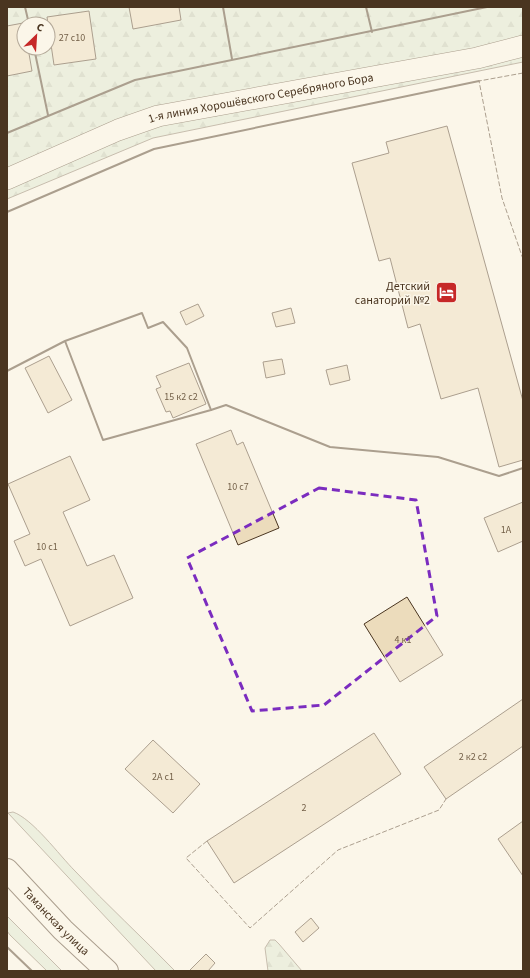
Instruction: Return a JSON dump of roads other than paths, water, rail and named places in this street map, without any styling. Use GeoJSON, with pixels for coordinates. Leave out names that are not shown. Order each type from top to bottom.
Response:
{"type":"FeatureCollection","features":[{"type":"Feature","properties":{"kind":"street","name":"1-я линия Хорошёвского Серебряного Бора"},"geometry":{"type":"LineString","coordinates":[[7,179],[118,130],[158,116],[477,58],[523,46]]}},
{"type":"Feature","properties":{"kind":"street","name":"Таманская улица"},"geometry":{"type":"LineString","coordinates":[[7,870],[63,930],[107,971]]}},
{"type":"Feature","properties":{"kind":"place","name":"Детский санаторий №2"},"geometry":{"type":"Point","coordinates":[446,293]}}]}
